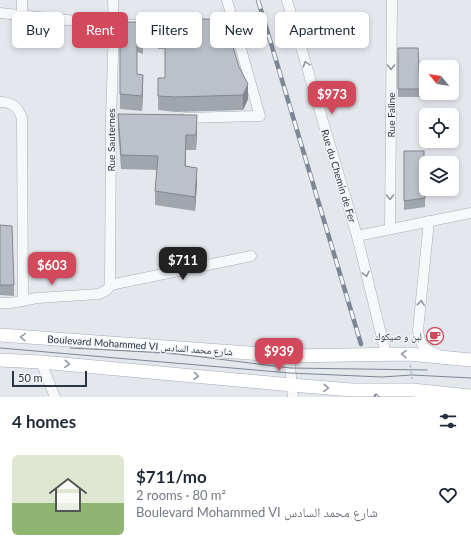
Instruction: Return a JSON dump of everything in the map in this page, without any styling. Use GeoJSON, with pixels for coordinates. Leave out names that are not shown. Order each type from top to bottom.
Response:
{"type":"FeatureCollection","features":[{"type":"Feature","properties":{"kind":"main road","name":"Boulevard Mohammed VI شارع محمد السادس"},"geometry":{"type":"LineString","coordinates":[[0,335],[289,356],[408,354],[471,360]]}},
{"type":"Feature","properties":{"kind":"main road"},"geometry":{"type":"LineString","coordinates":[[0,360],[41,362],[292,391],[352,390],[389,394],[412,390],[436,394],[471,396]]}},
{"type":"Feature","properties":{"kind":"street"},"geometry":{"type":"LineString","coordinates":[[22,0],[22,12]]}},
{"type":"Feature","properties":{"kind":"street","name":"Rue Sauternes"},"geometry":{"type":"LineString","coordinates":[[113,0],[113,12]]}},
{"type":"Feature","properties":{"kind":"street"},"geometry":{"type":"LineString","coordinates":[[175,119],[260,116],[231,24],[227,0]]}},
{"type":"Feature","properties":{"kind":"street","name":"Rue du Chemin de Fer"},"geometry":{"type":"LineString","coordinates":[[287,0],[357,236],[386,354]]}},
{"type":"Feature","properties":{"kind":"street","name":"Rue Faline"},"geometry":{"type":"LineString","coordinates":[[388,0],[390,229]]}},
{"type":"Feature","properties":{"kind":"street"},"geometry":{"type":"LineString","coordinates":[[0,13],[12,15]]}},
{"type":"Feature","properties":{"kind":"street","name":"Rue Sauternes"},"geometry":{"type":"LineString","coordinates":[[110,282],[115,120],[114,48]]}},
{"type":"Feature","properties":{"kind":"street"},"geometry":{"type":"LineString","coordinates":[[0,102],[11,104],[16,107],[20,111],[22,118],[23,301]]}},
{"type":"Feature","properties":{"kind":"street"},"geometry":{"type":"LineString","coordinates":[[357,236],[471,213]]}},
{"type":"Feature","properties":{"kind":"street"},"geometry":{"type":"LineString","coordinates":[[429,221],[419,334],[420,341],[427,351],[457,359]]}},
{"type":"Feature","properties":{"kind":"street"},"geometry":{"type":"LineString","coordinates":[[0,303],[11,303],[37,298],[99,294],[107,290],[110,282],[251,256]]}},
{"type":"Feature","properties":{"kind":"street"},"geometry":{"type":"LineString","coordinates":[[289,356],[292,391]]}},
{"type":"Feature","properties":{"kind":"street"},"geometry":{"type":"LineString","coordinates":[[41,362],[55,397]]}},
{"type":"Feature","properties":{"kind":"path"},"geometry":{"type":"LineString","coordinates":[[408,354],[412,375],[412,390]]}},
{"type":"Feature","properties":{"kind":"building"},"geometry":{"type":"Polygon","coordinates":[[[202,19],[210,19],[210,48],[233,48],[239,67],[248,84],[243,95],[176,97],[158,96],[158,78],[165,78],[165,48],[202,48],[202,19]]]}},
{"type":"Feature","properties":{"kind":"building"},"geometry":{"type":"Polygon","coordinates":[[[128,22],[136,22],[137,74],[143,75],[142,96],[120,94],[120,48],[128,48],[128,22]]]}},
{"type":"Feature","properties":{"kind":"building"},"geometry":{"type":"Polygon","coordinates":[[[398,48],[418,48],[419,89],[398,89],[398,48]]]}},
{"type":"Feature","properties":{"kind":"building"},"geometry":{"type":"Polygon","coordinates":[[[118,114],[197,115],[196,135],[186,135],[185,166],[197,168],[195,197],[155,191],[158,156],[121,155],[118,114]]]}},
{"type":"Feature","properties":{"kind":"building"},"geometry":{"type":"Polygon","coordinates":[[[404,151],[424,151],[424,156],[419,156],[419,196],[425,196],[425,198],[404,201],[404,151]]]}},
{"type":"Feature","properties":{"kind":"building"},"geometry":{"type":"Polygon","coordinates":[[[0,225],[12,226],[14,285],[0,285],[0,225]]]}},
{"type":"Feature","properties":{"kind":"tram line"},"geometry":{"type":"LineString","coordinates":[[0,348],[290,373],[382,377],[412,375],[471,378]]}},
{"type":"Feature","properties":{"kind":"tram line"},"geometry":{"type":"LineString","coordinates":[[70,348],[170,353],[290,368],[427,370]]}},
{"type":"Feature","properties":{"kind":"railway"},"geometry":{"type":"LineString","coordinates":[[258,0],[361,344]]}},
{"type":"Feature","properties":{"kind":"place","name":"لبن و صيكوك"},"geometry":{"type":"Point","coordinates":[435,336]}}]}
